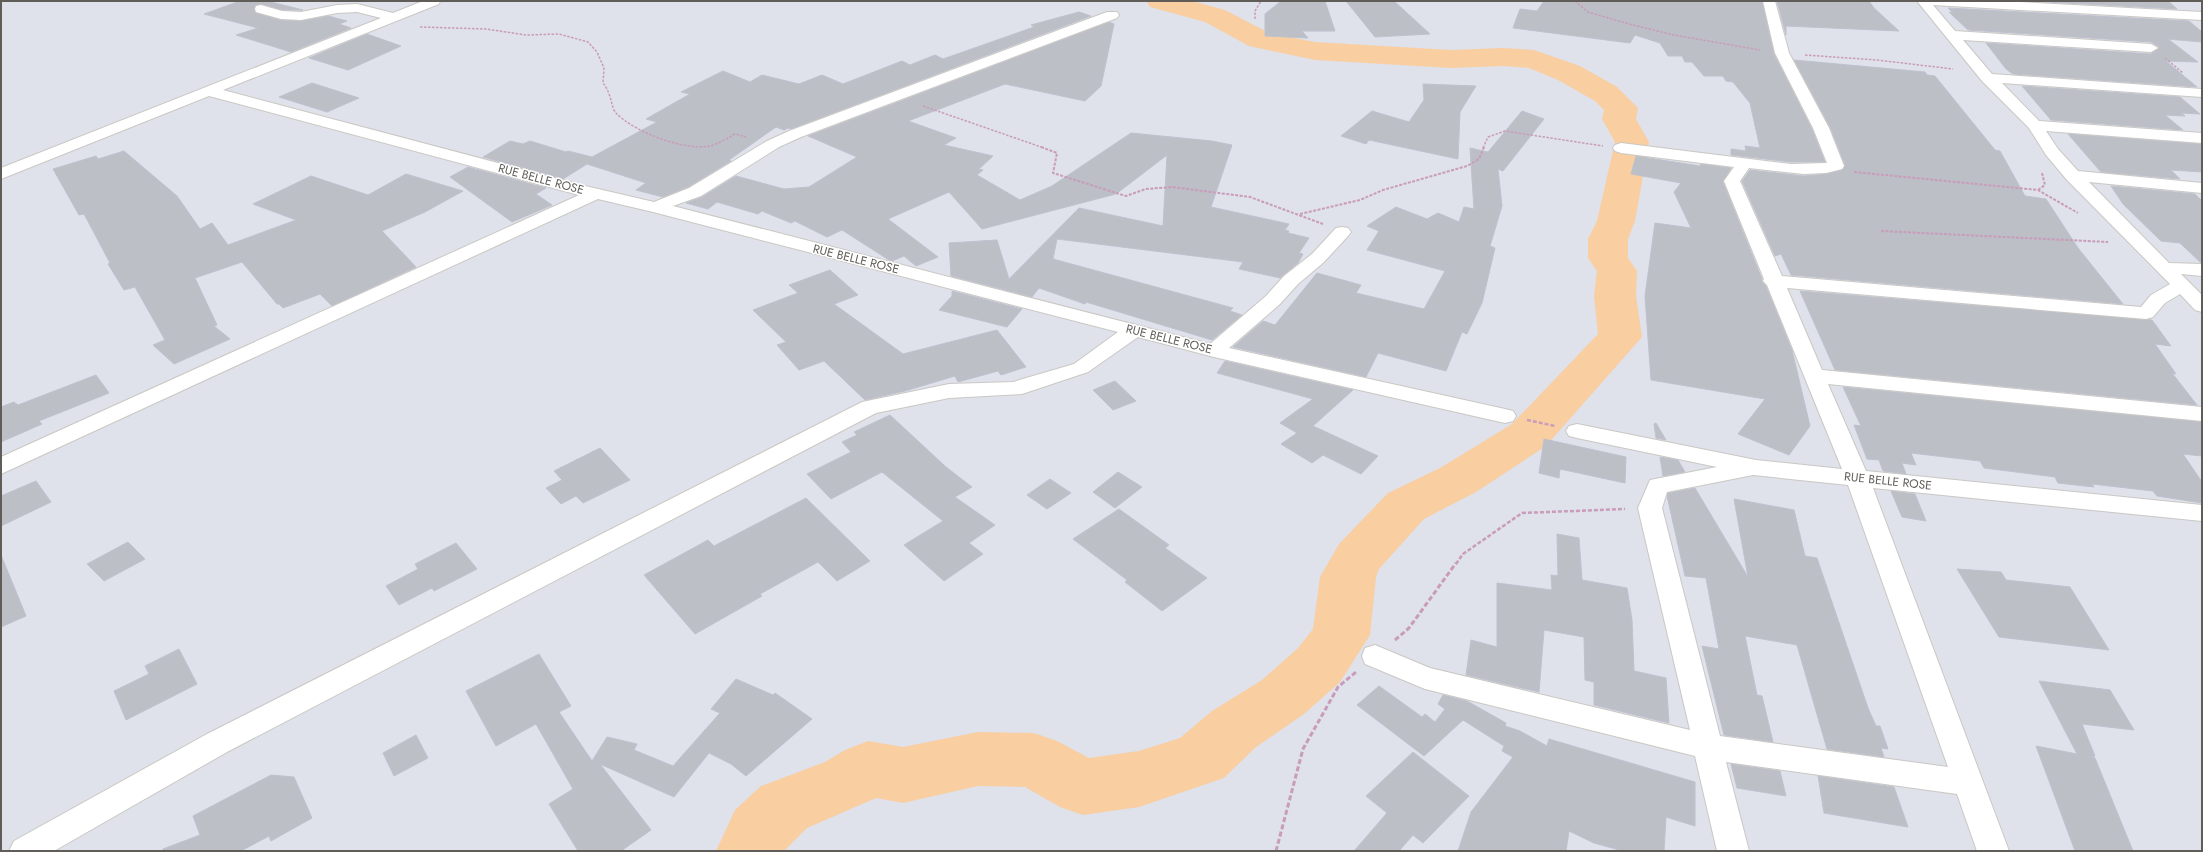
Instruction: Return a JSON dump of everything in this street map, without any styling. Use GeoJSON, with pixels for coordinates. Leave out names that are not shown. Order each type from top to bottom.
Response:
{"type":"FeatureCollection","features":[{"type":"Feature","properties":{"kind":"street"},"geometry":{"type":"LineString","coordinates":[[1,174],[434,1]]}},
{"type":"Feature","properties":{"kind":"street"},"geometry":{"type":"LineString","coordinates":[[1622,148],[1806,169],[1828,169],[1836,166],[1821,128],[1782,54],[1769,1]]}},
{"type":"Feature","properties":{"kind":"street"},"geometry":{"type":"LineString","coordinates":[[1923,1],[1987,78],[2035,125],[2052,152],[2073,176],[2202,306]]}},
{"type":"Feature","properties":{"kind":"street"},"geometry":{"type":"LineString","coordinates":[[1931,1],[2038,4],[2202,16]]}},
{"type":"Feature","properties":{"kind":"street"},"geometry":{"type":"LineString","coordinates":[[261,9],[281,15],[301,16],[337,9],[357,8],[395,16]]}},
{"type":"Feature","properties":{"kind":"street"},"geometry":{"type":"LineString","coordinates":[[655,207],[695,192],[773,144],[795,134],[1112,15]]}},
{"type":"Feature","properties":{"kind":"street"},"geometry":{"type":"LineString","coordinates":[[1951,35],[2151,48]]}},
{"type":"Feature","properties":{"kind":"street"},"geometry":{"type":"LineString","coordinates":[[1987,78],[2202,93]]}},
{"type":"Feature","properties":{"kind":"street","name":"RUE BELLE ROSE"},"geometry":{"type":"LineString","coordinates":[[208,91],[596,194],[655,207],[1214,351],[1505,416]]}},
{"type":"Feature","properties":{"kind":"street"},"geometry":{"type":"LineString","coordinates":[[2035,125],[2202,138]]}},
{"type":"Feature","properties":{"kind":"street"},"geometry":{"type":"LineString","coordinates":[[1745,163],[1732,181],[1772,281],[1857,477],[1993,851]]}},
{"type":"Feature","properties":{"kind":"street"},"geometry":{"type":"LineString","coordinates":[[2073,176],[2202,188]]}},
{"type":"Feature","properties":{"kind":"street"},"geometry":{"type":"LineString","coordinates":[[1,466],[596,194]]}},
{"type":"Feature","properties":{"kind":"street"},"geometry":{"type":"LineString","coordinates":[[1214,351],[1273,300],[1291,280],[1318,258],[1342,232]]}},
{"type":"Feature","properties":{"kind":"street"},"geometry":{"type":"LineString","coordinates":[[2165,268],[2202,270]]}},
{"type":"Feature","properties":{"kind":"street"},"geometry":{"type":"LineString","coordinates":[[1772,281],[2058,307],[2146,313],[2158,299],[2182,285]]}},
{"type":"Feature","properties":{"kind":"street"},"geometry":{"type":"LineString","coordinates":[[25,851],[217,743],[870,407],[948,391],[1015,389],[1081,368],[1135,330]]}},
{"type":"Feature","properties":{"kind":"street"},"geometry":{"type":"LineString","coordinates":[[1814,376],[2202,414]]}},
{"type":"Feature","properties":{"kind":"street","name":"RUE BELLE ROSE"},"geometry":{"type":"LineString","coordinates":[[1577,431],[1756,468],[2202,513]]}},
{"type":"Feature","properties":{"kind":"street"},"geometry":{"type":"LineString","coordinates":[[1733,851],[1650,508],[1658,486],[1756,468]]}},
{"type":"Feature","properties":{"kind":"street"},"geometry":{"type":"LineString","coordinates":[[1375,656],[1425,678],[1708,747],[1967,782]]}},
{"type":"Feature","properties":{"kind":"path"},"geometry":{"type":"LineString","coordinates":[[1255,19],[1255,11],[1260,1]]}},
{"type":"Feature","properties":{"kind":"path"},"geometry":{"type":"LineString","coordinates":[[395,16],[405,18],[398,27],[486,29],[526,35],[559,34],[588,42],[597,52],[604,68],[603,83],[610,91],[615,112],[638,130],[678,144],[710,146],[735,134],[773,144]]}},
{"type":"Feature","properties":{"kind":"path"},"geometry":{"type":"LineString","coordinates":[[896,97],[1058,153],[1053,173],[1126,196],[1153,189],[1172,187],[1250,197],[1300,214],[1342,232]]}},
{"type":"Feature","properties":{"kind":"path"},"geometry":{"type":"LineString","coordinates":[[1300,214],[1360,200],[1383,190],[1468,166],[1480,159],[1488,137],[1505,131],[1622,148]]}},
{"type":"Feature","properties":{"kind":"path"},"geometry":{"type":"LineString","coordinates":[[1836,166],[1839,170],[2038,190],[2079,213]]}},
{"type":"Feature","properties":{"kind":"path"},"geometry":{"type":"LineString","coordinates":[[1881,231],[2140,243]]}},
{"type":"Feature","properties":{"kind":"path"},"geometry":{"type":"LineString","coordinates":[[1505,416],[1577,431]]}},
{"type":"Feature","properties":{"kind":"path"},"geometry":{"type":"LineString","coordinates":[[1276,851],[1303,749],[1338,687],[1409,628],[1463,554],[1522,513],[1650,508]]}},
{"type":"Feature","properties":{"kind":"building"},"geometry":{"type":"Polygon","coordinates":[[[240,1],[267,1],[303,10],[282,10],[261,4],[255,6],[256,13],[281,20],[301,21],[328,16],[347,21],[339,24],[351,28],[291,52],[236,35],[258,28],[204,14],[240,1]]]}},
{"type":"Feature","properties":{"kind":"building"},"geometry":{"type":"Polygon","coordinates":[[[1281,1],[1325,1],[1335,31],[1302,31],[1308,38],[1265,36],[1265,14],[1281,1]]]}},
{"type":"Feature","properties":{"kind":"building"},"geometry":{"type":"Polygon","coordinates":[[[1346,1],[1394,1],[1430,34],[1375,37],[1346,1]]]}},
{"type":"Feature","properties":{"kind":"building"},"geometry":{"type":"Polygon","coordinates":[[[1544,1],[1762,1],[1774,54],[1812,129],[1825,162],[1791,162],[1731,155],[1731,149],[1746,151],[1745,146],[1760,148],[1750,103],[1733,82],[1726,81],[1723,76],[1704,76],[1692,62],[1685,62],[1682,56],[1668,56],[1660,43],[1635,35],[1630,43],[1513,28],[1520,9],[1537,11],[1544,1]]]}},
{"type":"Feature","properties":{"kind":"building"},"geometry":{"type":"Polygon","coordinates":[[[1777,1],[1869,1],[1874,8],[1899,31],[1786,26],[1786,35],[1777,1]]]}},
{"type":"Feature","properties":{"kind":"building"},"geometry":{"type":"Polygon","coordinates":[[[2028,1],[2168,1],[2177,9],[2028,1]]]}},
{"type":"Feature","properties":{"kind":"building"},"geometry":{"type":"Polygon","coordinates":[[[1948,8],[2189,21],[2202,32],[2202,42],[2168,39],[2198,62],[2166,61],[2197,87],[2013,74],[2006,69],[1986,43],[2151,54],[2159,47],[2151,42],[1968,30],[1949,12],[1953,13],[1948,8]]]}},
{"type":"Feature","properties":{"kind":"building"},"geometry":{"type":"Polygon","coordinates":[[[1079,12],[1091,16],[791,129],[788,128],[784,130],[776,127],[729,160],[731,161],[688,187],[663,197],[636,190],[646,183],[587,164],[563,179],[483,157],[510,141],[523,144],[530,141],[566,152],[568,151],[592,157],[657,122],[646,119],[690,94],[681,92],[723,71],[750,82],[762,75],[799,84],[822,75],[843,84],[902,61],[910,65],[935,55],[943,59],[1034,27],[1031,25],[1079,12]]]}},
{"type":"Feature","properties":{"kind":"building"},"geometry":{"type":"Polygon","coordinates":[[[1109,22],[1114,24],[1101,86],[1085,101],[1005,84],[908,121],[956,138],[944,145],[993,156],[979,169],[983,170],[977,175],[1020,200],[1052,186],[1131,133],[1212,141],[1232,145],[1211,207],[1289,224],[1285,230],[1289,231],[1288,233],[1309,238],[1299,253],[1303,254],[1298,263],[1280,278],[1239,269],[1243,262],[1057,239],[1053,259],[1233,308],[1230,311],[1242,315],[1212,340],[1086,302],[1085,304],[1039,288],[1032,297],[951,276],[949,243],[997,240],[1009,279],[1079,208],[1163,226],[1167,155],[1116,194],[982,229],[949,192],[888,219],[938,257],[916,266],[904,256],[892,261],[889,260],[842,230],[827,237],[795,221],[791,223],[762,211],[758,214],[717,202],[708,209],[686,203],[702,197],[736,176],[784,189],[809,187],[857,157],[808,136],[1109,22]]]}},
{"type":"Feature","properties":{"kind":"building"},"geometry":{"type":"Polygon","coordinates":[[[367,34],[401,46],[348,70],[309,58],[367,34]]]}},
{"type":"Feature","properties":{"kind":"building"},"geometry":{"type":"Polygon","coordinates":[[[1794,60],[1925,72],[1927,75],[1935,76],[1995,150],[2000,151],[2025,196],[2046,199],[2078,248],[2123,304],[1791,275],[1781,254],[1775,256],[1742,181],[1750,170],[1804,176],[1826,174],[1842,170],[1845,165],[1830,127],[1794,60]]]}},
{"type":"Feature","properties":{"kind":"building"},"geometry":{"type":"Polygon","coordinates":[[[312,83],[359,98],[327,112],[279,97],[312,83]]]}},
{"type":"Feature","properties":{"kind":"building"},"geometry":{"type":"Polygon","coordinates":[[[1423,84],[1476,86],[1460,112],[1458,159],[1369,140],[1366,144],[1341,136],[1372,111],[1409,122],[1424,100],[1423,84]]]}},
{"type":"Feature","properties":{"kind":"building"},"geometry":{"type":"Polygon","coordinates":[[[2022,86],[2180,97],[2200,114],[2181,113],[2185,116],[2165,115],[2183,130],[2051,120],[2022,86]]]}},
{"type":"Feature","properties":{"kind":"building"},"geometry":{"type":"Polygon","coordinates":[[[1522,111],[1544,119],[1503,171],[1498,169],[1502,206],[1490,246],[1495,248],[1482,303],[1467,334],[1462,332],[1446,371],[1378,353],[1366,377],[1233,347],[1263,321],[1275,325],[1317,273],[1361,285],[1356,293],[1424,309],[1445,271],[1367,250],[1379,231],[1367,226],[1396,207],[1427,219],[1438,213],[1459,222],[1464,207],[1474,209],[1470,148],[1488,152],[1522,111]]]}},
{"type":"Feature","properties":{"kind":"building"},"geometry":{"type":"Polygon","coordinates":[[[2068,134],[2200,144],[2202,146],[2202,172],[2171,170],[2180,179],[2101,172],[2068,134]]]}},
{"type":"Feature","properties":{"kind":"building"},"geometry":{"type":"Polygon","coordinates":[[[124,151],[177,196],[200,229],[212,223],[228,245],[296,220],[253,204],[311,176],[368,195],[406,174],[463,191],[425,212],[382,231],[416,267],[332,306],[320,294],[283,308],[277,304],[242,262],[195,278],[217,325],[214,326],[230,339],[174,364],[153,345],[165,340],[135,287],[124,290],[108,264],[110,263],[84,214],[79,215],[53,169],[96,156],[98,159],[124,151]]]}},
{"type":"Feature","properties":{"kind":"building"},"geometry":{"type":"Polygon","coordinates":[[[1636,156],[1700,166],[1701,164],[1731,168],[1723,182],[1762,281],[1766,286],[1792,350],[1810,426],[1789,455],[1738,434],[1765,399],[1651,380],[1645,296],[1655,223],[1691,228],[1674,192],[1681,183],[1631,174],[1636,156]]]}},
{"type":"Feature","properties":{"kind":"building"},"geometry":{"type":"Polygon","coordinates":[[[468,167],[546,188],[536,194],[552,205],[512,222],[450,177],[468,167]]]}},
{"type":"Feature","properties":{"kind":"building"},"geometry":{"type":"Polygon","coordinates":[[[2111,186],[2195,194],[2202,201],[2202,262],[2200,262],[2180,243],[2161,241],[2123,204],[2111,186]]]}},
{"type":"Feature","properties":{"kind":"building"},"geometry":{"type":"Polygon","coordinates":[[[830,270],[858,295],[834,304],[903,354],[997,330],[1026,367],[1001,375],[998,371],[958,382],[955,376],[905,391],[865,400],[824,361],[799,370],[777,345],[786,342],[753,310],[798,293],[789,285],[830,270]]]}},
{"type":"Feature","properties":{"kind":"building"},"geometry":{"type":"Polygon","coordinates":[[[952,291],[1022,309],[1007,327],[939,310],[952,296],[952,291]]]}},
{"type":"Feature","properties":{"kind":"building"},"geometry":{"type":"Polygon","coordinates":[[[1800,291],[2152,320],[2171,346],[2155,344],[2176,374],[2172,373],[2197,405],[1835,370],[1800,291]]]}},
{"type":"Feature","properties":{"kind":"building"},"geometry":{"type":"Polygon","coordinates":[[[1225,361],[1353,390],[1313,426],[1378,456],[1361,474],[1323,455],[1312,463],[1281,444],[1297,433],[1280,423],[1313,399],[1217,373],[1225,361]]]}},
{"type":"Feature","properties":{"kind":"building"},"geometry":{"type":"Polygon","coordinates":[[[96,375],[109,393],[39,421],[42,424],[1,442],[1,407],[14,402],[18,405],[96,375]]]}},
{"type":"Feature","properties":{"kind":"building"},"geometry":{"type":"Polygon","coordinates":[[[1115,381],[1136,401],[1113,410],[1093,390],[1115,381]]]}},
{"type":"Feature","properties":{"kind":"building"},"geometry":{"type":"Polygon","coordinates":[[[1843,387],[2202,422],[2202,456],[2183,454],[2202,482],[2202,503],[2157,496],[2153,491],[2092,484],[2094,487],[2058,483],[2055,477],[1984,468],[1980,461],[1911,453],[1916,465],[1902,463],[1906,474],[1883,471],[1879,460],[1867,459],[1854,425],[1861,426],[1843,387]]]}},
{"type":"Feature","properties":{"kind":"building"},"geometry":{"type":"Polygon","coordinates":[[[890,415],[946,467],[972,487],[955,497],[995,525],[969,543],[983,554],[944,581],[904,545],[943,521],[882,472],[831,499],[807,474],[851,452],[842,442],[857,435],[854,432],[890,415]]]}},
{"type":"Feature","properties":{"kind":"building"},"geometry":{"type":"Polygon","coordinates":[[[1656,423],[1666,440],[1656,438],[1654,424],[1656,423]]]}},
{"type":"Feature","properties":{"kind":"building"},"geometry":{"type":"Polygon","coordinates":[[[1544,439],[1626,457],[1625,483],[1560,469],[1559,478],[1539,473],[1544,439]]]}},
{"type":"Feature","properties":{"kind":"building"},"geometry":{"type":"Polygon","coordinates":[[[600,448],[630,480],[583,503],[576,496],[561,504],[546,488],[562,480],[554,471],[600,448]]]}},
{"type":"Feature","properties":{"kind":"building"},"geometry":{"type":"Polygon","coordinates":[[[1660,457],[1678,460],[1685,472],[1663,476],[1660,457]]]}},
{"type":"Feature","properties":{"kind":"building"},"geometry":{"type":"Polygon","coordinates":[[[1118,472],[1142,487],[1115,508],[1093,492],[1118,472]]]}},
{"type":"Feature","properties":{"kind":"building"},"geometry":{"type":"Polygon","coordinates":[[[1050,479],[1071,493],[1047,509],[1027,495],[1050,479]]]}},
{"type":"Feature","properties":{"kind":"building"},"geometry":{"type":"Polygon","coordinates":[[[36,481],[51,502],[1,526],[1,496],[36,481]]]}},
{"type":"Feature","properties":{"kind":"building"},"geometry":{"type":"Polygon","coordinates":[[[1695,488],[1748,577],[1734,499],[1794,510],[1805,556],[1817,558],[1868,708],[1876,726],[1880,726],[1888,749],[1881,748],[1884,757],[1827,749],[1797,645],[1745,636],[1757,695],[1762,696],[1773,742],[1724,735],[1702,646],[1719,649],[1706,578],[1685,576],[1667,496],[1668,493],[1695,488]]]}},
{"type":"Feature","properties":{"kind":"building"},"geometry":{"type":"Polygon","coordinates":[[[1891,491],[1915,494],[1926,521],[1902,517],[1891,491]]]}},
{"type":"Feature","properties":{"kind":"building"},"geometry":{"type":"Polygon","coordinates":[[[806,498],[870,561],[837,581],[818,562],[760,594],[762,596],[695,634],[644,575],[708,540],[714,546],[806,498]]]}},
{"type":"Feature","properties":{"kind":"building"},"geometry":{"type":"Polygon","coordinates":[[[1119,509],[1169,545],[1165,548],[1207,578],[1162,611],[1125,582],[1127,580],[1073,539],[1119,509]]]}},
{"type":"Feature","properties":{"kind":"building"},"geometry":{"type":"Polygon","coordinates":[[[1557,534],[1579,538],[1582,580],[1627,588],[1632,620],[1634,671],[1666,678],[1669,723],[1594,705],[1594,682],[1585,680],[1584,637],[1544,630],[1539,692],[1466,675],[1471,640],[1497,647],[1497,583],[1552,590],[1551,575],[1558,576],[1557,534]]]}},
{"type":"Feature","properties":{"kind":"building"},"geometry":{"type":"Polygon","coordinates":[[[128,542],[145,559],[104,581],[87,564],[128,542]]]}},
{"type":"Feature","properties":{"kind":"building"},"geometry":{"type":"Polygon","coordinates":[[[456,543],[477,569],[434,591],[432,588],[399,605],[386,586],[418,569],[415,564],[456,543]]]}},
{"type":"Feature","properties":{"kind":"building"},"geometry":{"type":"Polygon","coordinates":[[[1,555],[26,616],[1,627],[1,555]]]}},
{"type":"Feature","properties":{"kind":"building"},"geometry":{"type":"Polygon","coordinates":[[[1957,569],[2001,572],[2006,580],[2070,587],[2109,650],[1999,637],[1957,569]]]}},
{"type":"Feature","properties":{"kind":"building"},"geometry":{"type":"Polygon","coordinates":[[[179,649],[197,684],[126,720],[114,691],[149,674],[145,666],[179,649]]]}},
{"type":"Feature","properties":{"kind":"building"},"geometry":{"type":"Polygon","coordinates":[[[539,654],[571,706],[559,712],[592,761],[607,737],[637,744],[634,750],[673,766],[720,713],[711,709],[736,679],[773,695],[775,693],[812,719],[746,776],[731,764],[709,753],[674,797],[600,764],[651,830],[621,851],[578,851],[549,804],[573,789],[536,724],[496,746],[466,691],[539,654]]]}},
{"type":"Feature","properties":{"kind":"building"},"geometry":{"type":"Polygon","coordinates":[[[2039,681],[2110,690],[2134,730],[2082,724],[2095,756],[2092,757],[2095,758],[2133,851],[2075,851],[2036,746],[2077,754],[2039,681]]]}},
{"type":"Feature","properties":{"kind":"building"},"geometry":{"type":"Polygon","coordinates":[[[1379,686],[1422,717],[1425,714],[1435,722],[1445,709],[1438,704],[1443,695],[1467,701],[1506,723],[1505,726],[1520,731],[1547,746],[1549,739],[1695,782],[1695,826],[1666,817],[1664,851],[1623,851],[1594,843],[1569,831],[1566,851],[1458,851],[1471,812],[1513,757],[1502,751],[1504,746],[1463,720],[1424,756],[1357,705],[1379,686]]]}},
{"type":"Feature","properties":{"kind":"building"},"geometry":{"type":"Polygon","coordinates":[[[416,735],[428,758],[394,776],[383,753],[416,735]]]}},
{"type":"Feature","properties":{"kind":"building"},"geometry":{"type":"Polygon","coordinates":[[[1413,752],[1469,796],[1423,843],[1413,835],[1399,851],[1354,851],[1387,813],[1366,796],[1413,752]]]}},
{"type":"Feature","properties":{"kind":"building"},"geometry":{"type":"Polygon","coordinates":[[[1731,764],[1780,771],[1786,796],[1737,788],[1731,764]]]}},
{"type":"Feature","properties":{"kind":"building"},"geometry":{"type":"Polygon","coordinates":[[[271,775],[294,777],[312,818],[271,841],[269,836],[241,851],[163,851],[163,849],[200,835],[193,816],[271,775]]]}},
{"type":"Feature","properties":{"kind":"building"},"geometry":{"type":"Polygon","coordinates":[[[1818,776],[1894,787],[1908,827],[1824,813],[1818,776]]]}},
{"type":"Feature","properties":{"kind":"waterway"},"geometry":{"type":"LineString","coordinates":[[750,851],[759,831],[784,807],[848,782],[868,769],[903,775],[978,759],[1034,760],[1083,787],[1139,779],[1201,759],[1234,729],[1283,697],[1319,665],[1341,635],[1348,577],[1358,558],[1406,506],[1458,480],[1529,435],[1563,400],[1591,366],[1620,337],[1615,296],[1617,271],[1608,258],[1608,239],[1616,221],[1632,142],[1619,119],[1621,108],[1606,94],[1569,73],[1534,59],[1503,57],[1451,59],[1315,51],[1260,40],[1215,16],[1160,1]]}}]}
